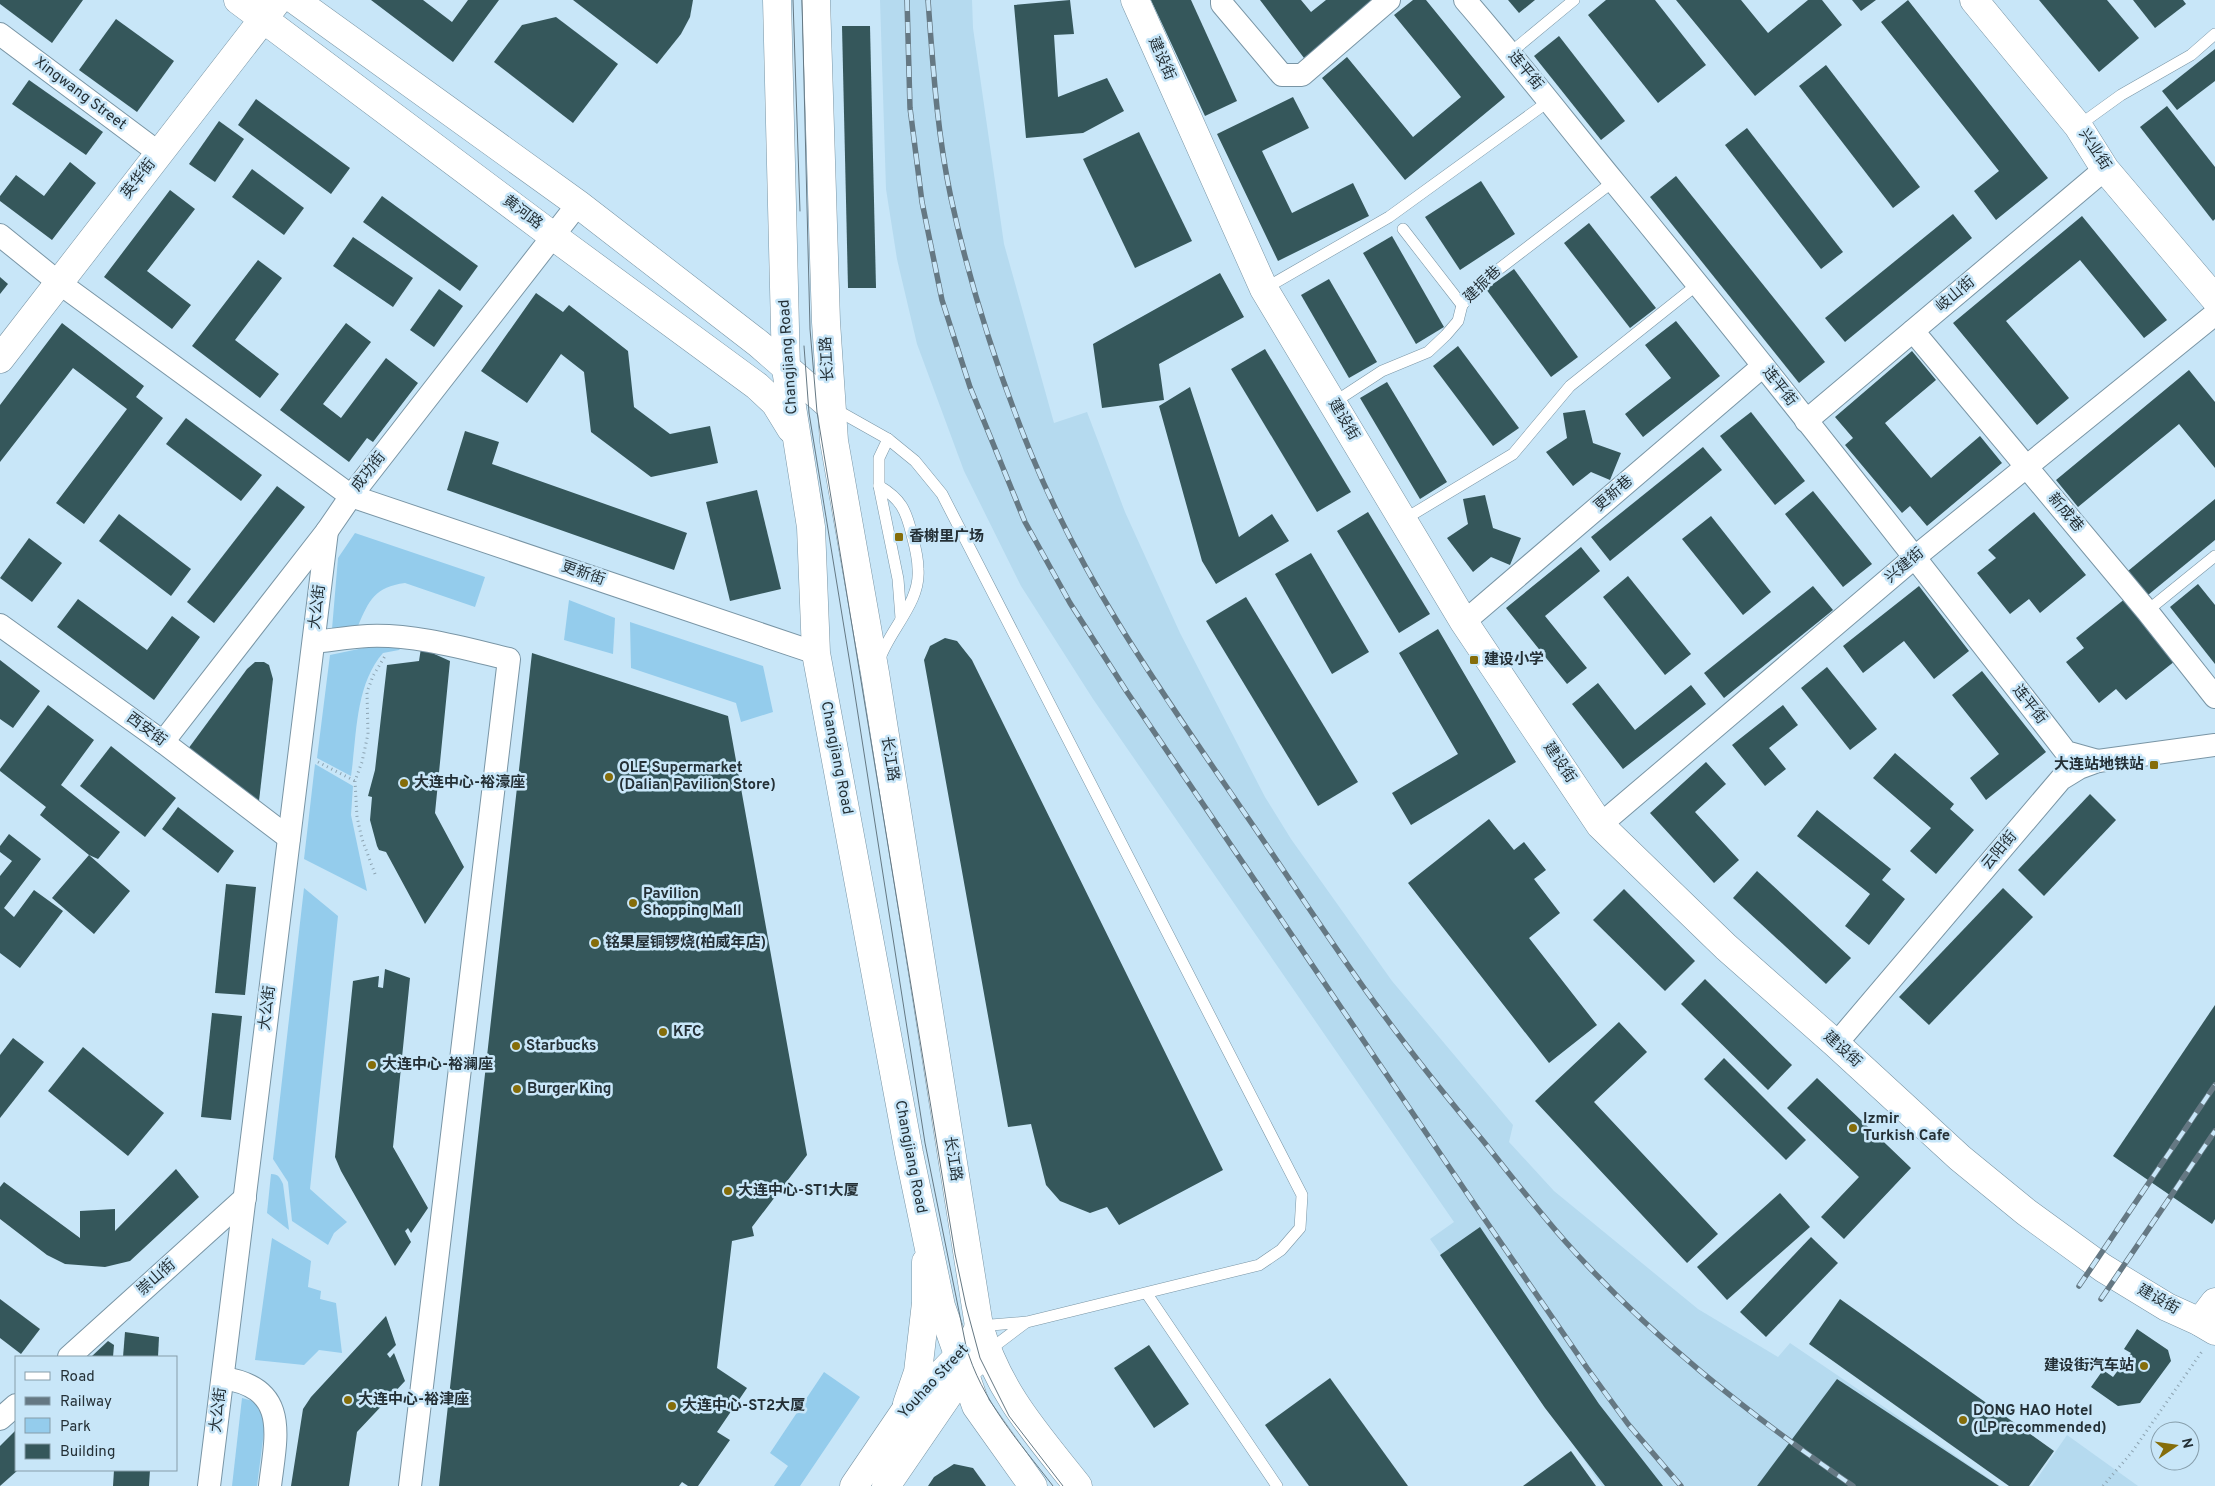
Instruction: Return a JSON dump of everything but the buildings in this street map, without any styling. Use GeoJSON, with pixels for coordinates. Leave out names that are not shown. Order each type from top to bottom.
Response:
{"type":"FeatureCollection","features":[{"type":"Feature","properties":{"kind":"main road","name":"黄河路"},"geometry":{"type":"LineString","coordinates":[[238,0],[271,9],[553,236],[758,386],[775,403],[795,436]]}},
{"type":"Feature","properties":{"kind":"main road"},"geometry":{"type":"LineString","coordinates":[[295,0],[578,204],[759,344],[830,406]]}},
{"type":"Feature","properties":{"kind":"main road","name":"Changjiang Road"},"geometry":{"type":"LineString","coordinates":[[778,0],[786,368],[795,436],[811,527],[816,653],[927,1246],[941,1306],[976,1406],[1033,1486]]}},
{"type":"Feature","properties":{"kind":"main road","name":"长江路"},"geometry":{"type":"LineString","coordinates":[[816,0],[830,406],[834,441],[875,673],[978,1326],[986,1352],[1002,1385],[1016,1407],[1078,1486]]}},
{"type":"Feature","properties":{"kind":"main road","name":"建设街"},"geometry":{"type":"LineString","coordinates":[[1135,0],[1264,289],[1464,622],[1600,825],[1726,947],[1836,1044],[1960,1158],[2026,1212],[2103,1268],[2167,1307],[2209,1326]]}},
{"type":"Feature","properties":{"kind":"main road","name":"兴业街"},"geometry":{"type":"LineString","coordinates":[[1979,1],[2078,126],[2106,169],[2215,299]]}},
{"type":"Feature","properties":{"kind":"main road","name":"英华街"},"geometry":{"type":"LineString","coordinates":[[0,359],[271,9]]}},
{"type":"Feature","properties":{"kind":"main road"},"geometry":{"type":"LineString","coordinates":[[905,1410],[919,1364],[926,1303],[927,1246]]}},
{"type":"Feature","properties":{"kind":"main road","name":"Youhao Street"},"geometry":{"type":"LineString","coordinates":[[886,1486],[961,1364],[974,1340],[978,1326]]}},
{"type":"Feature","properties":{"kind":"main road","name":"Youhao Street"},"geometry":{"type":"LineString","coordinates":[[854,1486],[905,1410],[961,1364],[986,1352]]}},
{"type":"Feature","properties":{"kind":"street"},"geometry":{"type":"LineString","coordinates":[[1222,0],[1222,4],[1282,75],[1302,75],[1388,0]]}},
{"type":"Feature","properties":{"kind":"street","name":"连平街"},"geometry":{"type":"LineString","coordinates":[[1465,0],[1510,52],[1698,284],[1915,557],[2066,752],[2098,761]]}},
{"type":"Feature","properties":{"kind":"street","name":"Xingwang Street"},"geometry":{"type":"LineString","coordinates":[[0,34],[159,153]]}},
{"type":"Feature","properties":{"kind":"street","name":"岐山街"},"geometry":{"type":"LineString","coordinates":[[1806,421],[2106,169]]}},
{"type":"Feature","properties":{"kind":"street","name":"成功街"},"geometry":{"type":"LineString","coordinates":[[163,742],[327,531],[350,496],[578,204]]}},
{"type":"Feature","properties":{"kind":"street","name":"更新街"},"geometry":{"type":"LineString","coordinates":[[0,235],[58,282],[350,496],[816,653]]}},
{"type":"Feature","properties":{"kind":"street","name":"兴建街"},"geometry":{"type":"LineString","coordinates":[[1600,825],[1915,557],[2215,314]]}},
{"type":"Feature","properties":{"kind":"street","name":"新成巷"},"geometry":{"type":"LineString","coordinates":[[1914,331],[2147,611],[2215,697]]}},
{"type":"Feature","properties":{"kind":"street","name":"更新巷"},"geometry":{"type":"LineString","coordinates":[[1464,622],[1763,366]]}},
{"type":"Feature","properties":{"kind":"street","name":"大公街"},"geometry":{"type":"LineString","coordinates":[[209,1486],[327,531]]}},
{"type":"Feature","properties":{"kind":"street","name":"西安街"},"geometry":{"type":"LineString","coordinates":[[0,625],[163,742],[289,838]]}},
{"type":"Feature","properties":{"kind":"street"},"geometry":{"type":"LineString","coordinates":[[314,642],[367,636],[388,636],[448,644],[509,659],[410,1486]]}},
{"type":"Feature","properties":{"kind":"street","name":"云阳街"},"geometry":{"type":"LineString","coordinates":[[1836,1044],[2061,779],[2079,768],[2098,761],[2215,746]]}},
{"type":"Feature","properties":{"kind":"street","name":"崇山街"},"geometry":{"type":"LineString","coordinates":[[70,1356],[245,1198]]}},
{"type":"Feature","properties":{"kind":"street"},"geometry":{"type":"LineString","coordinates":[[223,1378],[237,1380],[251,1386],[262,1395],[276,1416],[277,1428],[270,1486]]}},
{"type":"Feature","properties":{"kind":"lane"},"geometry":{"type":"LineString","coordinates":[[1510,52],[1574,0]]}},
{"type":"Feature","properties":{"kind":"lane"},"geometry":{"type":"LineString","coordinates":[[2078,126],[2121,95],[2191,55],[2215,34]]}},
{"type":"Feature","properties":{"kind":"lane"},"geometry":{"type":"LineString","coordinates":[[1264,289],[1389,217],[1549,101]]}},
{"type":"Feature","properties":{"kind":"lane","name":"建振巷"},"geometry":{"type":"LineString","coordinates":[[1333,403],[1382,371],[1428,352],[1458,321],[1462,305],[1486,279],[1614,181]]}},
{"type":"Feature","properties":{"kind":"lane"},"geometry":{"type":"LineString","coordinates":[[1403,229],[1462,305]]}},
{"type":"Feature","properties":{"kind":"lane"},"geometry":{"type":"LineString","coordinates":[[1403,520],[1513,454],[1570,386],[1698,284]]}},
{"type":"Feature","properties":{"kind":"lane"},"geometry":{"type":"LineString","coordinates":[[830,406],[888,439],[915,461],[942,494],[1302,1195],[1300,1228],[1281,1250],[1259,1265],[1027,1322],[978,1326]]}},
{"type":"Feature","properties":{"kind":"lane"},"geometry":{"type":"LineString","coordinates":[[888,439],[879,458],[879,486],[898,579],[901,618]]}},
{"type":"Feature","properties":{"kind":"lane"},"geometry":{"type":"LineString","coordinates":[[875,673],[881,655],[913,595],[919,571],[908,519],[902,505],[892,494],[879,486]]}},
{"type":"Feature","properties":{"kind":"lane"},"geometry":{"type":"LineString","coordinates":[[2147,611],[2215,556]]}},
{"type":"Feature","properties":{"kind":"lane"},"geometry":{"type":"LineString","coordinates":[[1147,1294],[1277,1486]]}},
{"type":"Feature","properties":{"kind":"lane"},"geometry":{"type":"LineString","coordinates":[[986,1352],[1027,1322]]}},
{"type":"Feature","properties":{"kind":"path"},"geometry":{"type":"LineString","coordinates":[[375,874],[362,839],[357,817],[355,781],[362,762],[368,734],[367,692],[373,676],[385,656]]}},
{"type":"Feature","properties":{"kind":"path"},"geometry":{"type":"LineString","coordinates":[[313,759],[355,781]]}},
{"type":"Feature","properties":{"kind":"path"},"geometry":{"type":"LineString","coordinates":[[2104,1486],[2132,1452],[2209,1326]]}},
{"type":"Feature","properties":{"kind":"shaded area"},"geometry":{"type":"Polygon","coordinates":[[[880,0],[972,0],[973,28],[1004,244],[1054,423],[1087,412],[1125,512],[1180,633],[1265,797],[1291,839],[1392,981],[1513,1125],[1509,1142],[1554,1191],[1698,1309],[1778,1357],[1790,1343],[2000,1486],[1602,1486],[1430,1239],[1454,1222],[1093,699],[1021,586],[964,471],[917,344],[897,259],[886,189],[880,0]]]}},
{"type":"Feature","properties":{"kind":"shaded area"},"geometry":{"type":"Polygon","coordinates":[[[2067,1435],[2138,1486],[2032,1486],[2067,1435]]]}},
{"type":"Feature","properties":{"kind":"green space"},"geometry":{"type":"Polygon","coordinates":[[[355,533],[485,577],[475,607],[405,583],[387,588],[374,596],[358,626],[332,629],[338,558],[355,533]]]}},
{"type":"Feature","properties":{"kind":"green space"},"geometry":{"type":"Polygon","coordinates":[[[569,600],[615,618],[613,654],[564,640],[569,600]]]}},
{"type":"Feature","properties":{"kind":"green space"},"geometry":{"type":"Polygon","coordinates":[[[630,622],[763,666],[773,712],[741,722],[736,703],[631,668],[630,622]]]}},
{"type":"Feature","properties":{"kind":"green space"},"geometry":{"type":"Polygon","coordinates":[[[397,641],[403,646],[399,650],[383,653],[367,680],[362,695],[356,728],[351,776],[317,758],[330,655],[397,641]]]}},
{"type":"Feature","properties":{"kind":"green space"},"geometry":{"type":"Polygon","coordinates":[[[315,764],[353,786],[351,815],[367,891],[304,859],[315,764]]]}},
{"type":"Feature","properties":{"kind":"green space"},"geometry":{"type":"Polygon","coordinates":[[[304,888],[338,916],[310,1189],[347,1222],[334,1233],[328,1245],[292,1221],[288,1182],[273,1159],[304,888]]]}},
{"type":"Feature","properties":{"kind":"green space"},"geometry":{"type":"Polygon","coordinates":[[[271,1174],[278,1176],[283,1184],[289,1230],[267,1213],[271,1174]]]}},
{"type":"Feature","properties":{"kind":"green space"},"geometry":{"type":"Polygon","coordinates":[[[272,1238],[311,1261],[308,1287],[321,1291],[320,1299],[336,1303],[342,1353],[319,1350],[304,1365],[255,1360],[272,1238]]]}},
{"type":"Feature","properties":{"kind":"green space"},"geometry":{"type":"Polygon","coordinates":[[[824,1372],[860,1397],[800,1486],[774,1486],[788,1466],[770,1453],[824,1372]]]}},
{"type":"Feature","properties":{"kind":"green space"},"geometry":{"type":"Polygon","coordinates":[[[242,1398],[257,1402],[265,1424],[257,1486],[232,1486],[242,1398]]]}},
{"type":"Feature","properties":{"kind":"tram line"},"geometry":{"type":"LineString","coordinates":[[793,0],[800,211]]}},
{"type":"Feature","properties":{"kind":"tram line"},"geometry":{"type":"LineString","coordinates":[[802,0],[810,329],[817,412],[955,1254],[980,1358],[1009,1416],[1063,1486]]}},
{"type":"Feature","properties":{"kind":"tram line"},"geometry":{"type":"LineString","coordinates":[[804,346],[809,413],[925,1143],[966,1346],[981,1385],[991,1403],[1053,1486]]}},
{"type":"Feature","properties":{"kind":"railway"},"geometry":{"type":"LineString","coordinates":[[907,0],[910,108],[922,202],[942,300],[970,387],[1025,522],[1070,603],[1127,692],[1477,1208],[1587,1368],[1628,1424],[1681,1486]]}},
{"type":"Feature","properties":{"kind":"railway"},"geometry":{"type":"LineString","coordinates":[[928,0],[936,99],[946,174],[967,264],[996,361],[1032,456],[1054,505],[1104,599],[1131,644],[1332,942],[1395,1030],[1432,1079],[1564,1240],[1630,1308],[1701,1372],[1776,1431],[1853,1486]]}},
{"type":"Feature","properties":{"kind":"railway"},"geometry":{"type":"LineString","coordinates":[[2079,1286],[2215,1085]]}},
{"type":"Feature","properties":{"kind":"railway"},"geometry":{"type":"LineString","coordinates":[[2101,1299],[2215,1131]]}},
{"type":"Feature","properties":{"kind":"place","name":"香榭里广场"},"geometry":{"type":"Point","coordinates":[899,537]}},
{"type":"Feature","properties":{"kind":"place","name":"建设小学"},"geometry":{"type":"Point","coordinates":[1474,660]}},
{"type":"Feature","properties":{"kind":"place","name":"大连站地铁站"},"geometry":{"type":"Point","coordinates":[2154,765]}},
{"type":"Feature","properties":{"kind":"place","name":"OLE Supermarket (Dalian Pavilion Store)"},"geometry":{"type":"Point","coordinates":[609,777]}},
{"type":"Feature","properties":{"kind":"place","name":"大连中心-裕濠座"},"geometry":{"type":"Point","coordinates":[404,783]}},
{"type":"Feature","properties":{"kind":"place","name":"Pavilion Shopping Mall"},"geometry":{"type":"Point","coordinates":[633,903]}},
{"type":"Feature","properties":{"kind":"place","name":"铭果屋铜锣烧(柏威年店)"},"geometry":{"type":"Point","coordinates":[595,943]}},
{"type":"Feature","properties":{"kind":"place","name":"KFC"},"geometry":{"type":"Point","coordinates":[663,1032]}},
{"type":"Feature","properties":{"kind":"place","name":"Starbucks"},"geometry":{"type":"Point","coordinates":[516,1046]}},
{"type":"Feature","properties":{"kind":"place","name":"大连中心-裕澜座"},"geometry":{"type":"Point","coordinates":[372,1065]}},
{"type":"Feature","properties":{"kind":"place","name":"Burger King"},"geometry":{"type":"Point","coordinates":[517,1089]}},
{"type":"Feature","properties":{"kind":"place","name":"Izmir Turkish Cafe"},"geometry":{"type":"Point","coordinates":[1853,1128]}},
{"type":"Feature","properties":{"kind":"place","name":"大连中心-ST1大厦"},"geometry":{"type":"Point","coordinates":[728,1191]}},
{"type":"Feature","properties":{"kind":"place","name":"建设街汽车站"},"geometry":{"type":"Point","coordinates":[2144,1366]}},
{"type":"Feature","properties":{"kind":"place","name":"大连中心-裕津座"},"geometry":{"type":"Point","coordinates":[348,1400]}},
{"type":"Feature","properties":{"kind":"place","name":"大连中心-ST2大厦"},"geometry":{"type":"Point","coordinates":[672,1406]}},
{"type":"Feature","properties":{"kind":"place","name":"DONG HAO Hotel (LP recommended)"},"geometry":{"type":"Point","coordinates":[1963,1420]}}]}
